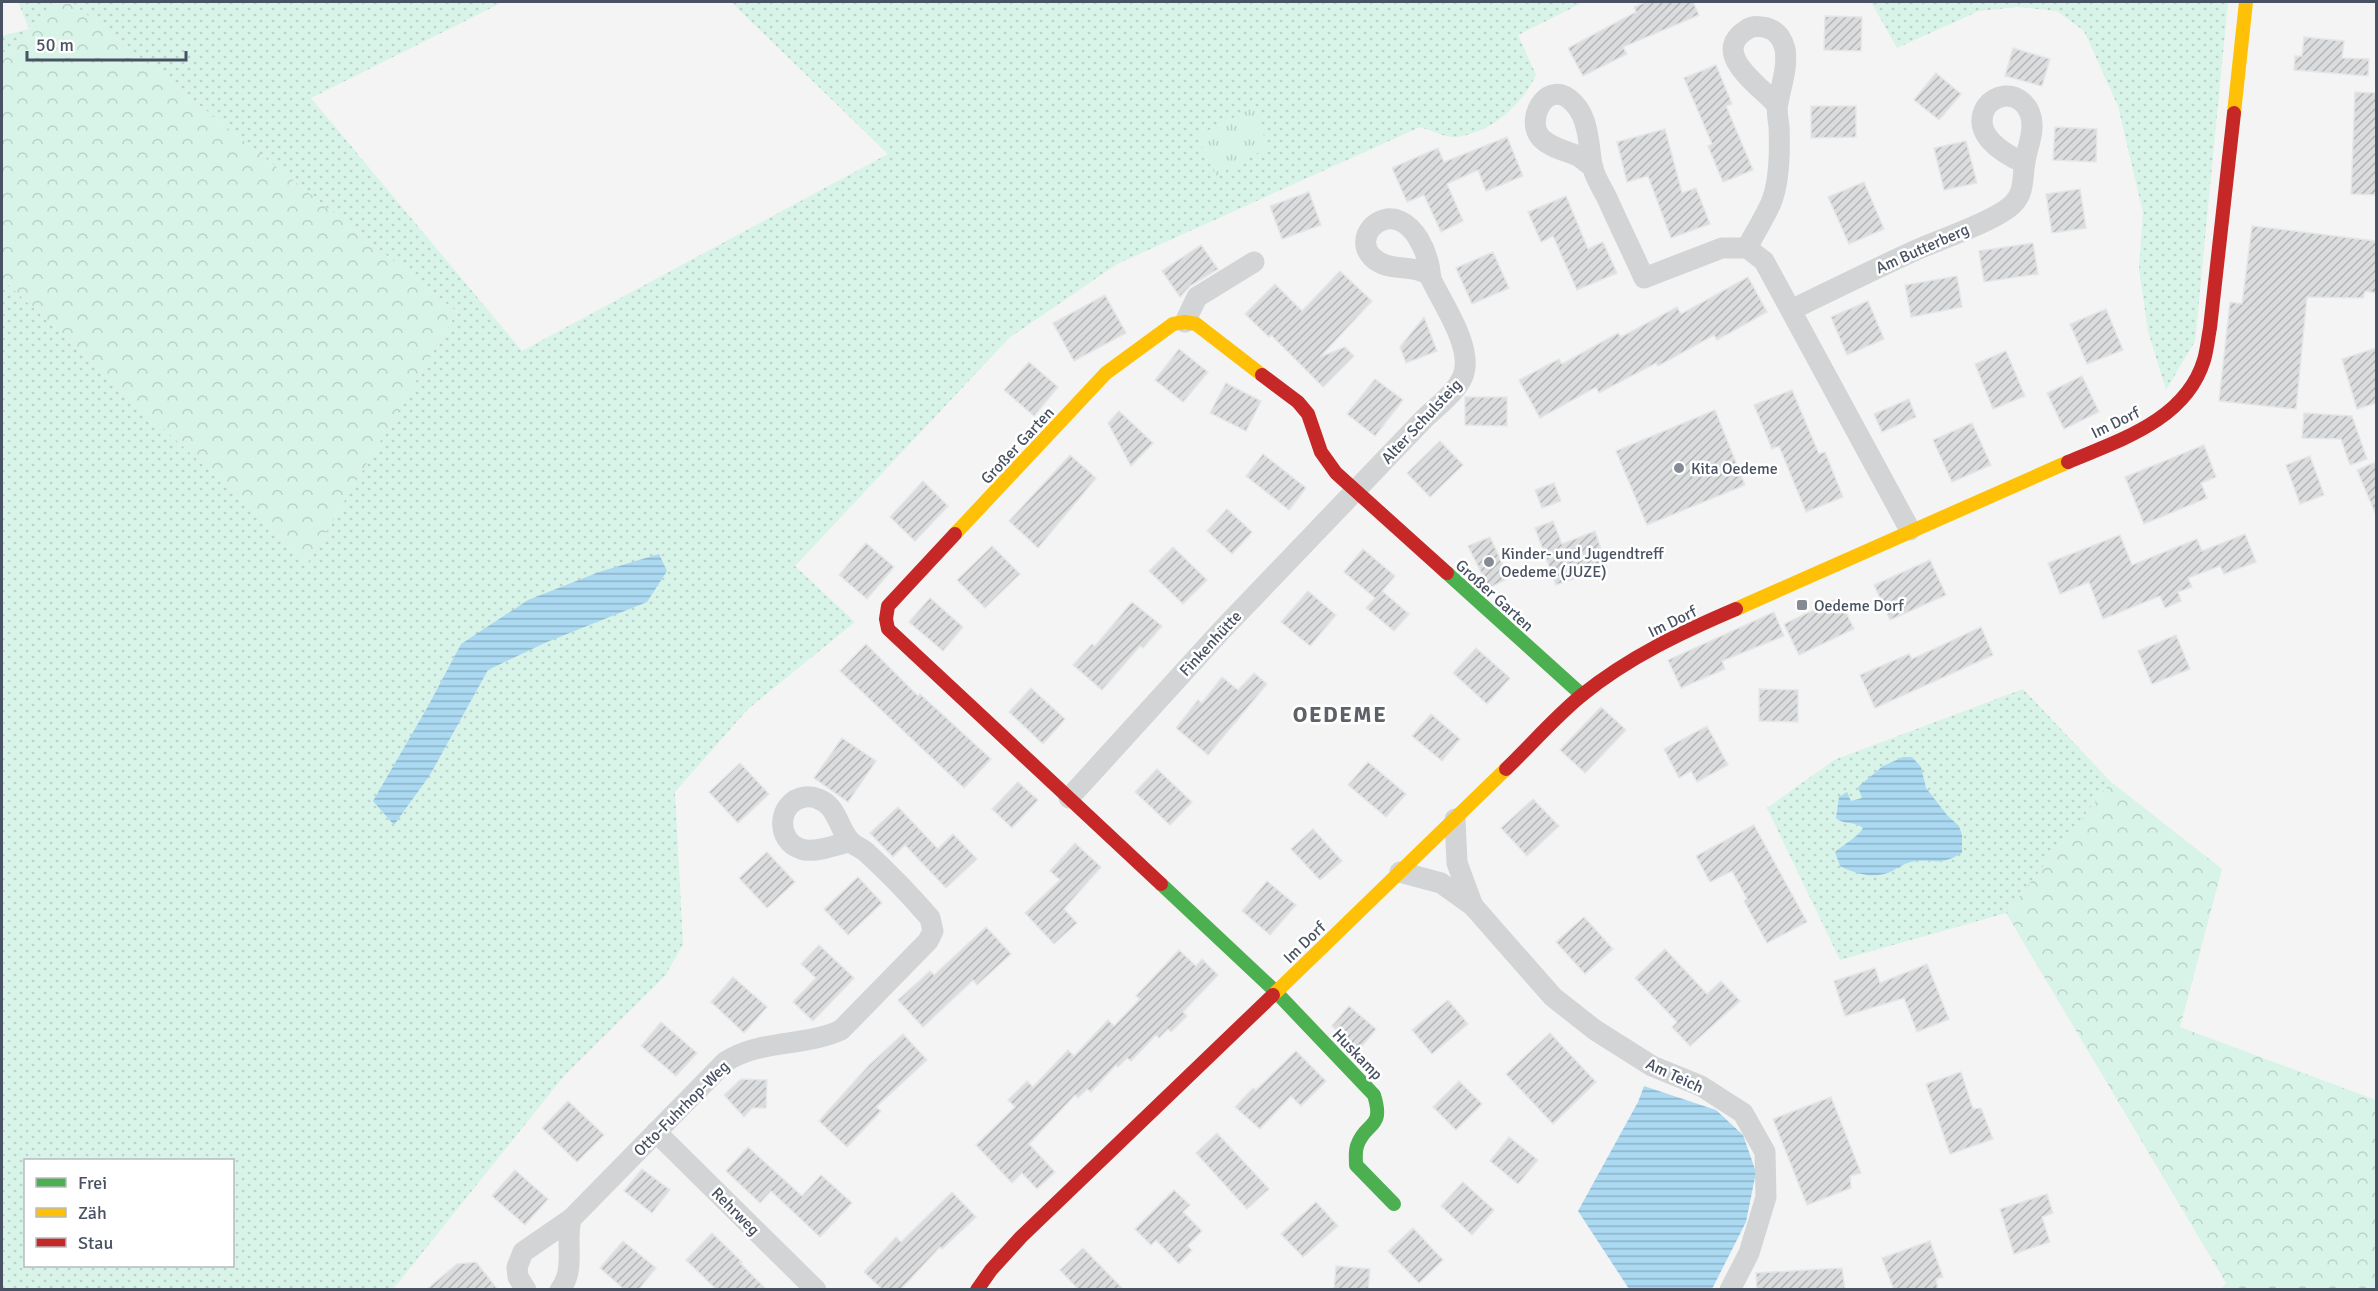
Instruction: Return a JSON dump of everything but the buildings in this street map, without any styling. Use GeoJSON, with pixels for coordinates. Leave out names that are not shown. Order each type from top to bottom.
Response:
{"type":"FeatureCollection","features":[{"type":"Feature","properties":{"kind":"street","name":"Im Dorf"},"geometry":{"type":"LineString","coordinates":[[977,1290],[991,1270],[1021,1237],[1582,695],[1634,659],[1674,636],[1910,530],[2136,433],[2164,416],[2187,393],[2204,361],[2211,328],[2246,2]]}},
{"type":"Feature","properties":{"kind":"street"},"geometry":{"type":"LineString","coordinates":[[1747,248],[1771,203],[1777,175],[1779,128],[1777,105]]}},
{"type":"Feature","properties":{"kind":"street","name":"Am Butterberg"},"geometry":{"type":"LineString","coordinates":[[1791,310],[1914,251],[1998,215],[2012,205],[2020,195],[2024,180],[2024,163]]}},
{"type":"Feature","properties":{"kind":"street"},"geometry":{"type":"LineString","coordinates":[[1593,167],[1644,278],[1722,248],[1747,248],[1764,261],[1910,530]]}},
{"type":"Feature","properties":{"kind":"street"},"geometry":{"type":"LineString","coordinates":[[1185,322],[1197,297],[1254,262]]}},
{"type":"Feature","properties":{"kind":"street","name":"Alter Schulsteig"},"geometry":{"type":"LineString","coordinates":[[1355,491],[1457,387],[1464,375],[1463,350],[1452,316],[1431,277]]}},
{"type":"Feature","properties":{"kind":"street","name":"Großer Garten"},"geometry":{"type":"LineString","coordinates":[[1276,992],[888,629],[886,619],[888,606],[1106,373],[1173,324],[1185,322],[1196,324],[1298,402],[1308,414],[1321,452],[1336,473],[1582,695]]}},
{"type":"Feature","properties":{"kind":"street","name":"Finkenhütte"},"geometry":{"type":"LineString","coordinates":[[1069,798],[1221,631],[1355,491]]}},
{"type":"Feature","properties":{"kind":"street","name":"Am Teich"},"geometry":{"type":"LineString","coordinates":[[1455,819],[1457,863],[1473,906]]}},
{"type":"Feature","properties":{"kind":"street","name":"Otto-Fuhrhop-Weg"},"geometry":{"type":"LineString","coordinates":[[526,1290],[518,1277],[517,1267],[523,1252],[571,1219],[725,1062],[753,1048],[827,1036],[841,1030],[928,941],[933,931],[930,918],[865,851],[850,842]]}},
{"type":"Feature","properties":{"kind":"street","name":"Am Teich"},"geometry":{"type":"LineString","coordinates":[[1400,872],[1441,883],[1473,906],[1553,997],[1595,1030],[1652,1066],[1701,1086],[1743,1113],[1765,1152],[1766,1197],[1749,1253],[1730,1290]]}},
{"type":"Feature","properties":{"kind":"street","name":"Huskamp"},"geometry":{"type":"LineString","coordinates":[[1276,992],[1374,1095],[1379,1107],[1374,1124],[1357,1144],[1356,1165],[1394,1204]]}},
{"type":"Feature","properties":{"kind":"street","name":"Rehrweg"},"geometry":{"type":"LineString","coordinates":[[656,1132],[816,1290]]}},
{"type":"Feature","properties":{"kind":"street"},"geometry":{"type":"LineString","coordinates":[[560,1290],[568,1274],[570,1262],[567,1234],[571,1219]]}},
{"type":"Feature","properties":{"kind":"green space"},"geometry":{"type":"Polygon","coordinates":[[[18,2],[53,2],[2,62],[2,36],[29,29],[18,2]]]}},
{"type":"Feature","properties":{"kind":"green space"},"geometry":{"type":"Polygon","coordinates":[[[53,2],[71,2],[457,312],[308,562],[2,279],[2,62],[53,2]]]}},
{"type":"Feature","properties":{"kind":"green space"},"geometry":{"type":"Polygon","coordinates":[[[71,2],[503,2],[311,98],[522,351],[888,154],[731,2],[1584,2],[1518,35],[1536,75],[1514,107],[1493,124],[1457,137],[1420,127],[1117,264],[1009,338],[795,566],[855,622],[748,709],[675,792],[683,944],[665,976],[564,1076],[395,1289],[2,1289],[2,279],[308,562],[457,312],[71,2]],[[599,572],[529,600],[461,644],[427,708],[394,825],[430,775],[488,670],[547,642],[599,572]]]}},
{"type":"Feature","properties":{"kind":"green space"},"geometry":{"type":"Polygon","coordinates":[[[1871,2],[2228,2],[2195,341],[2166,390],[2148,331],[2139,269],[2143,213],[2118,106],[2084,31],[2057,11],[2018,7],[1979,11],[1897,48],[1871,2]]]}},
{"type":"Feature","properties":{"kind":"green space"},"geometry":{"type":"Polygon","coordinates":[[[1256,106],[1267,148],[1216,176],[1197,136],[1256,106]]]}},
{"type":"Feature","properties":{"kind":"green space"},"geometry":{"type":"Polygon","coordinates":[[[2023,689],[2111,782],[2006,913],[1840,960],[1767,808],[1834,760],[2023,689]]]}},
{"type":"Feature","properties":{"kind":"green space"},"geometry":{"type":"Polygon","coordinates":[[[2111,782],[2222,869],[2180,1027],[2376,1100],[2376,1289],[2221,1289],[2226,1283],[2006,913],[2111,782]]]}},
{"type":"Feature","properties":{"kind":"water"},"geometry":{"type":"Polygon","coordinates":[[[659,554],[667,571],[647,602],[547,642],[488,670],[430,775],[394,825],[373,801],[461,644],[528,600],[599,572],[659,554]]]}},
{"type":"Feature","properties":{"kind":"water"},"geometry":{"type":"Polygon","coordinates":[[[1903,757],[1912,757],[1921,767],[1926,788],[1947,815],[1959,826],[1962,835],[1962,853],[1944,861],[1912,862],[1877,875],[1858,873],[1840,866],[1835,852],[1863,828],[1836,818],[1839,797],[1847,792],[1851,801],[1862,798],[1858,787],[1883,766],[1903,757]]]}},
{"type":"Feature","properties":{"kind":"water"},"geometry":{"type":"Polygon","coordinates":[[[1644,1086],[1716,1110],[1743,1135],[1756,1172],[1746,1222],[1712,1289],[1629,1289],[1578,1211],[1638,1102],[1644,1086]]]}},
{"type":"Feature","properties":{"kind":"traffic: fast"},"geometry":{"type":"LineString","coordinates":[[1447,573],[1582,695]]}},
{"type":"Feature","properties":{"kind":"traffic: fast"},"geometry":{"type":"LineString","coordinates":[[1161,884],[1276,992],[1374,1095],[1377,1106],[1376,1120],[1360,1138],[1356,1165],[1394,1204]]}},
{"type":"Feature","properties":{"kind":"traffic: slow"},"geometry":{"type":"LineString","coordinates":[[2234,113],[2246,2]]}},
{"type":"Feature","properties":{"kind":"traffic: slow"},"geometry":{"type":"LineString","coordinates":[[955,534],[1106,373],[1173,324],[1185,322],[1196,324],[1262,375]]}},
{"type":"Feature","properties":{"kind":"traffic: slow"},"geometry":{"type":"LineString","coordinates":[[1736,609],[2068,462]]}},
{"type":"Feature","properties":{"kind":"traffic: slow"},"geometry":{"type":"LineString","coordinates":[[1273,995],[1506,769]]}},
{"type":"Feature","properties":{"kind":"traffic: jam"},"geometry":{"type":"LineString","coordinates":[[2068,462],[2149,425],[2167,413],[2195,381],[2204,360],[2210,328],[2234,113]]}},
{"type":"Feature","properties":{"kind":"traffic: jam"},"geometry":{"type":"LineString","coordinates":[[1262,375],[1298,402],[1308,414],[1321,452],[1336,473],[1447,573]]}},
{"type":"Feature","properties":{"kind":"traffic: jam"},"geometry":{"type":"LineString","coordinates":[[955,534],[888,606],[886,619],[888,629],[1161,884]]}},
{"type":"Feature","properties":{"kind":"traffic: jam"},"geometry":{"type":"LineString","coordinates":[[1506,769],[1562,712],[1600,681],[1656,646],[1736,609]]}},
{"type":"Feature","properties":{"kind":"traffic: jam"},"geometry":{"type":"LineString","coordinates":[[977,1290],[991,1270],[1021,1237],[1273,995]]}},
{"type":"Feature","properties":{"kind":"place","name":"Kita Oedeme"},"geometry":{"type":"Point","coordinates":[1679,468]}},
{"type":"Feature","properties":{"kind":"place","name":"Kinder- und Jugendtreff Oedeme (JUZE)"},"geometry":{"type":"Point","coordinates":[1489,562]}},
{"type":"Feature","properties":{"kind":"place","name":"Oedeme Dorf"},"geometry":{"type":"Point","coordinates":[1802,605]}},
{"type":"Feature","properties":{"kind":"district","name":"OEDEME"},"geometry":{"type":"Point","coordinates":[1340,714]}}]}
